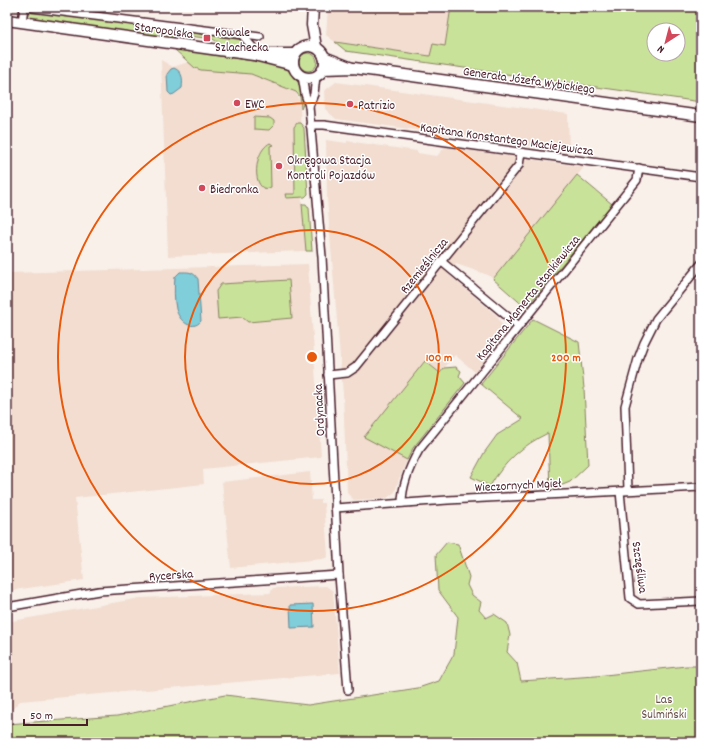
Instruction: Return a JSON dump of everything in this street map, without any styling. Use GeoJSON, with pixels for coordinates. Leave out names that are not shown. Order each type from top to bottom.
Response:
{"type":"FeatureCollection","features":[{"type":"Feature","properties":{"kind":"main road"},"geometry":{"type":"LineString","coordinates":[[313,7],[312,25],[316,47]]}},
{"type":"Feature","properties":{"kind":"main road","name":"Staropolska"},"geometry":{"type":"LineString","coordinates":[[7,20],[254,55],[293,65]]}},
{"type":"Feature","properties":{"kind":"main road"},"geometry":{"type":"LineString","coordinates":[[303,47],[316,47],[320,50],[324,57],[325,65],[320,73],[312,78],[302,76],[295,70],[293,65],[295,54],[303,47],[308,30],[312,25]]}},
{"type":"Feature","properties":{"kind":"main road","name":"Staropolska"},"geometry":{"type":"LineString","coordinates":[[254,55],[295,54]]}},
{"type":"Feature","properties":{"kind":"main road","name":"Generała Józefa Wybickiego"},"geometry":{"type":"LineString","coordinates":[[324,57],[354,68],[701,116]]}},
{"type":"Feature","properties":{"kind":"main road","name":"Generała Józefa Wybickiego"},"geometry":{"type":"LineString","coordinates":[[320,73],[354,68]]}},
{"type":"Feature","properties":{"kind":"street","name":"Staropolska"},"geometry":{"type":"LineString","coordinates":[[22,22],[24,7],[260,37]]}},
{"type":"Feature","properties":{"kind":"street"},"geometry":{"type":"LineString","coordinates":[[243,36],[255,50],[254,55]]}},
{"type":"Feature","properties":{"kind":"street","name":"Ordynacka"},"geometry":{"type":"LineString","coordinates":[[309,106],[320,73]]}},
{"type":"Feature","properties":{"kind":"street","name":"Ordynacka"},"geometry":{"type":"LineString","coordinates":[[302,76],[309,106],[322,257],[338,575],[348,690]]}},
{"type":"Feature","properties":{"kind":"street","name":"Kapitana Konstantego Maciejewicza"},"geometry":{"type":"LineString","coordinates":[[310,125],[324,125],[701,177]]}},
{"type":"Feature","properties":{"kind":"street","name":"Rzemieślnicza"},"geometry":{"type":"LineString","coordinates":[[328,375],[347,373],[356,367],[520,165],[521,153]]}},
{"type":"Feature","properties":{"kind":"street","name":"Kapitana Mamerta Stankiewicza"},"geometry":{"type":"LineString","coordinates":[[402,503],[402,492],[412,462],[419,450],[637,180],[639,168]]}},
{"type":"Feature","properties":{"kind":"street"},"geometry":{"type":"LineString","coordinates":[[442,262],[519,326]]}},
{"type":"Feature","properties":{"kind":"street"},"geometry":{"type":"LineString","coordinates":[[628,490],[625,406],[638,359],[656,319],[701,264]]}},
{"type":"Feature","properties":{"kind":"street","name":"Wieczornych Mgieł"},"geometry":{"type":"LineString","coordinates":[[335,508],[502,497],[701,487]]}},
{"type":"Feature","properties":{"kind":"street","name":"Szczęśliwa"},"geometry":{"type":"LineString","coordinates":[[620,491],[630,598],[639,604],[701,601]]}},
{"type":"Feature","properties":{"kind":"street","name":"Rycerska"},"geometry":{"type":"LineString","coordinates":[[7,607],[99,591],[338,575]]}},
{"type":"Feature","properties":{"kind":"shaded area"},"geometry":{"type":"Polygon","coordinates":[[[328,7],[451,7],[445,46],[431,56],[335,42],[326,35],[328,7]]]}},
{"type":"Feature","properties":{"kind":"shaded area"},"geometry":{"type":"Polygon","coordinates":[[[161,60],[173,67],[191,61],[269,72],[294,88],[300,103],[302,204],[306,251],[168,256],[161,60]]]}},
{"type":"Feature","properties":{"kind":"shaded area"},"geometry":{"type":"Polygon","coordinates":[[[336,82],[568,114],[569,151],[336,119],[325,109],[324,91],[336,82]]]}},
{"type":"Feature","properties":{"kind":"shaded area"},"geometry":{"type":"Polygon","coordinates":[[[326,140],[347,143],[347,141],[417,151],[417,153],[437,156],[445,147],[584,167],[493,279],[488,275],[456,264],[448,274],[497,316],[506,332],[475,372],[455,355],[440,373],[426,361],[365,436],[407,460],[395,492],[387,498],[354,500],[347,493],[343,394],[327,199],[326,140]]]}},
{"type":"Feature","properties":{"kind":"shaded area"},"geometry":{"type":"Polygon","coordinates":[[[308,264],[321,457],[203,469],[204,484],[75,498],[84,580],[7,591],[7,273],[308,264]]]}},
{"type":"Feature","properties":{"kind":"shaded area"},"geometry":{"type":"Polygon","coordinates":[[[310,472],[312,500],[321,500],[321,503],[324,503],[328,555],[326,558],[231,568],[222,482],[310,472]]]}},
{"type":"Feature","properties":{"kind":"shaded area"},"geometry":{"type":"Polygon","coordinates":[[[326,586],[333,591],[340,673],[20,701],[7,715],[7,622],[140,598],[270,593],[273,588],[326,586]]]}},
{"type":"Feature","properties":{"kind":"green space"},"geometry":{"type":"Polygon","coordinates":[[[451,7],[701,7],[701,102],[346,51],[335,42],[430,56],[433,44],[445,46],[451,7]]]}},
{"type":"Feature","properties":{"kind":"green space"},"geometry":{"type":"Polygon","coordinates":[[[33,10],[243,40],[250,49],[231,47],[213,39],[189,36],[170,38],[32,19],[29,15],[30,11],[33,10]]]}},
{"type":"Feature","properties":{"kind":"green space"},"geometry":{"type":"Polygon","coordinates":[[[174,49],[284,66],[297,80],[300,86],[303,99],[301,109],[300,97],[296,92],[251,74],[201,70],[195,68],[174,49]]]}},
{"type":"Feature","properties":{"kind":"green space"},"geometry":{"type":"Polygon","coordinates":[[[304,53],[312,53],[317,58],[315,69],[312,71],[304,71],[299,66],[299,58],[304,53]]]}},
{"type":"Feature","properties":{"kind":"green space"},"geometry":{"type":"Polygon","coordinates":[[[254,117],[270,118],[274,121],[274,125],[269,130],[254,129],[254,117]]]}},
{"type":"Feature","properties":{"kind":"green space"},"geometry":{"type":"Polygon","coordinates":[[[297,123],[300,123],[304,128],[308,194],[305,197],[286,198],[285,194],[295,194],[294,127],[297,123]]]}},
{"type":"Feature","properties":{"kind":"green space"},"geometry":{"type":"Polygon","coordinates":[[[270,143],[273,145],[270,146],[271,187],[265,188],[261,186],[258,180],[257,164],[264,148],[270,143]]]}},
{"type":"Feature","properties":{"kind":"green space"},"geometry":{"type":"Polygon","coordinates":[[[577,175],[612,204],[526,308],[493,279],[577,175]]]}},
{"type":"Feature","properties":{"kind":"green space"},"geometry":{"type":"Polygon","coordinates":[[[302,204],[306,204],[309,208],[312,251],[306,251],[302,204]]]}},
{"type":"Feature","properties":{"kind":"green space"},"geometry":{"type":"Polygon","coordinates":[[[289,280],[292,318],[248,322],[242,317],[218,319],[216,291],[221,284],[289,280]]]}},
{"type":"Feature","properties":{"kind":"green space"},"geometry":{"type":"Polygon","coordinates":[[[533,319],[579,342],[584,388],[588,465],[570,482],[550,490],[548,433],[530,443],[515,455],[501,469],[490,486],[471,477],[484,453],[497,435],[523,419],[481,384],[533,319]]]}},
{"type":"Feature","properties":{"kind":"green space"},"geometry":{"type":"Polygon","coordinates":[[[425,361],[440,373],[444,368],[456,367],[461,371],[459,376],[465,383],[413,448],[407,460],[364,437],[425,361]]]}},
{"type":"Feature","properties":{"kind":"green space","name":"Las Sulmiński"},"geometry":{"type":"Polygon","coordinates":[[[447,542],[458,544],[469,577],[467,585],[472,595],[481,602],[479,610],[486,618],[494,614],[507,623],[510,635],[507,652],[517,663],[521,681],[596,676],[686,666],[701,666],[701,742],[7,742],[7,724],[117,716],[225,695],[308,705],[418,688],[439,681],[454,654],[458,617],[438,590],[436,555],[447,542]]]}},
{"type":"Feature","properties":{"kind":"water"},"geometry":{"type":"Polygon","coordinates":[[[174,68],[182,76],[182,88],[171,95],[168,92],[167,74],[174,68]]]}},
{"type":"Feature","properties":{"kind":"water"},"geometry":{"type":"Polygon","coordinates":[[[180,272],[192,273],[198,279],[201,321],[194,325],[186,324],[176,309],[174,293],[175,277],[180,272]]]}},
{"type":"Feature","properties":{"kind":"water"},"geometry":{"type":"Polygon","coordinates":[[[313,604],[314,627],[291,628],[290,605],[313,604]]]}},
{"type":"Feature","properties":{"kind":"place","name":"Kowale Szlachecka"},"geometry":{"type":"Point","coordinates":[207,38]}},
{"type":"Feature","properties":{"kind":"place","name":"EWC"},"geometry":{"type":"Point","coordinates":[237,103]}},
{"type":"Feature","properties":{"kind":"place","name":"Patrizio"},"geometry":{"type":"Point","coordinates":[350,104]}},
{"type":"Feature","properties":{"kind":"place","name":"Okręgowa Stacja Kontroli Pojazdów"},"geometry":{"type":"Point","coordinates":[279,166]}},
{"type":"Feature","properties":{"kind":"place","name":"Biedronka"},"geometry":{"type":"Point","coordinates":[202,188]}}]}
